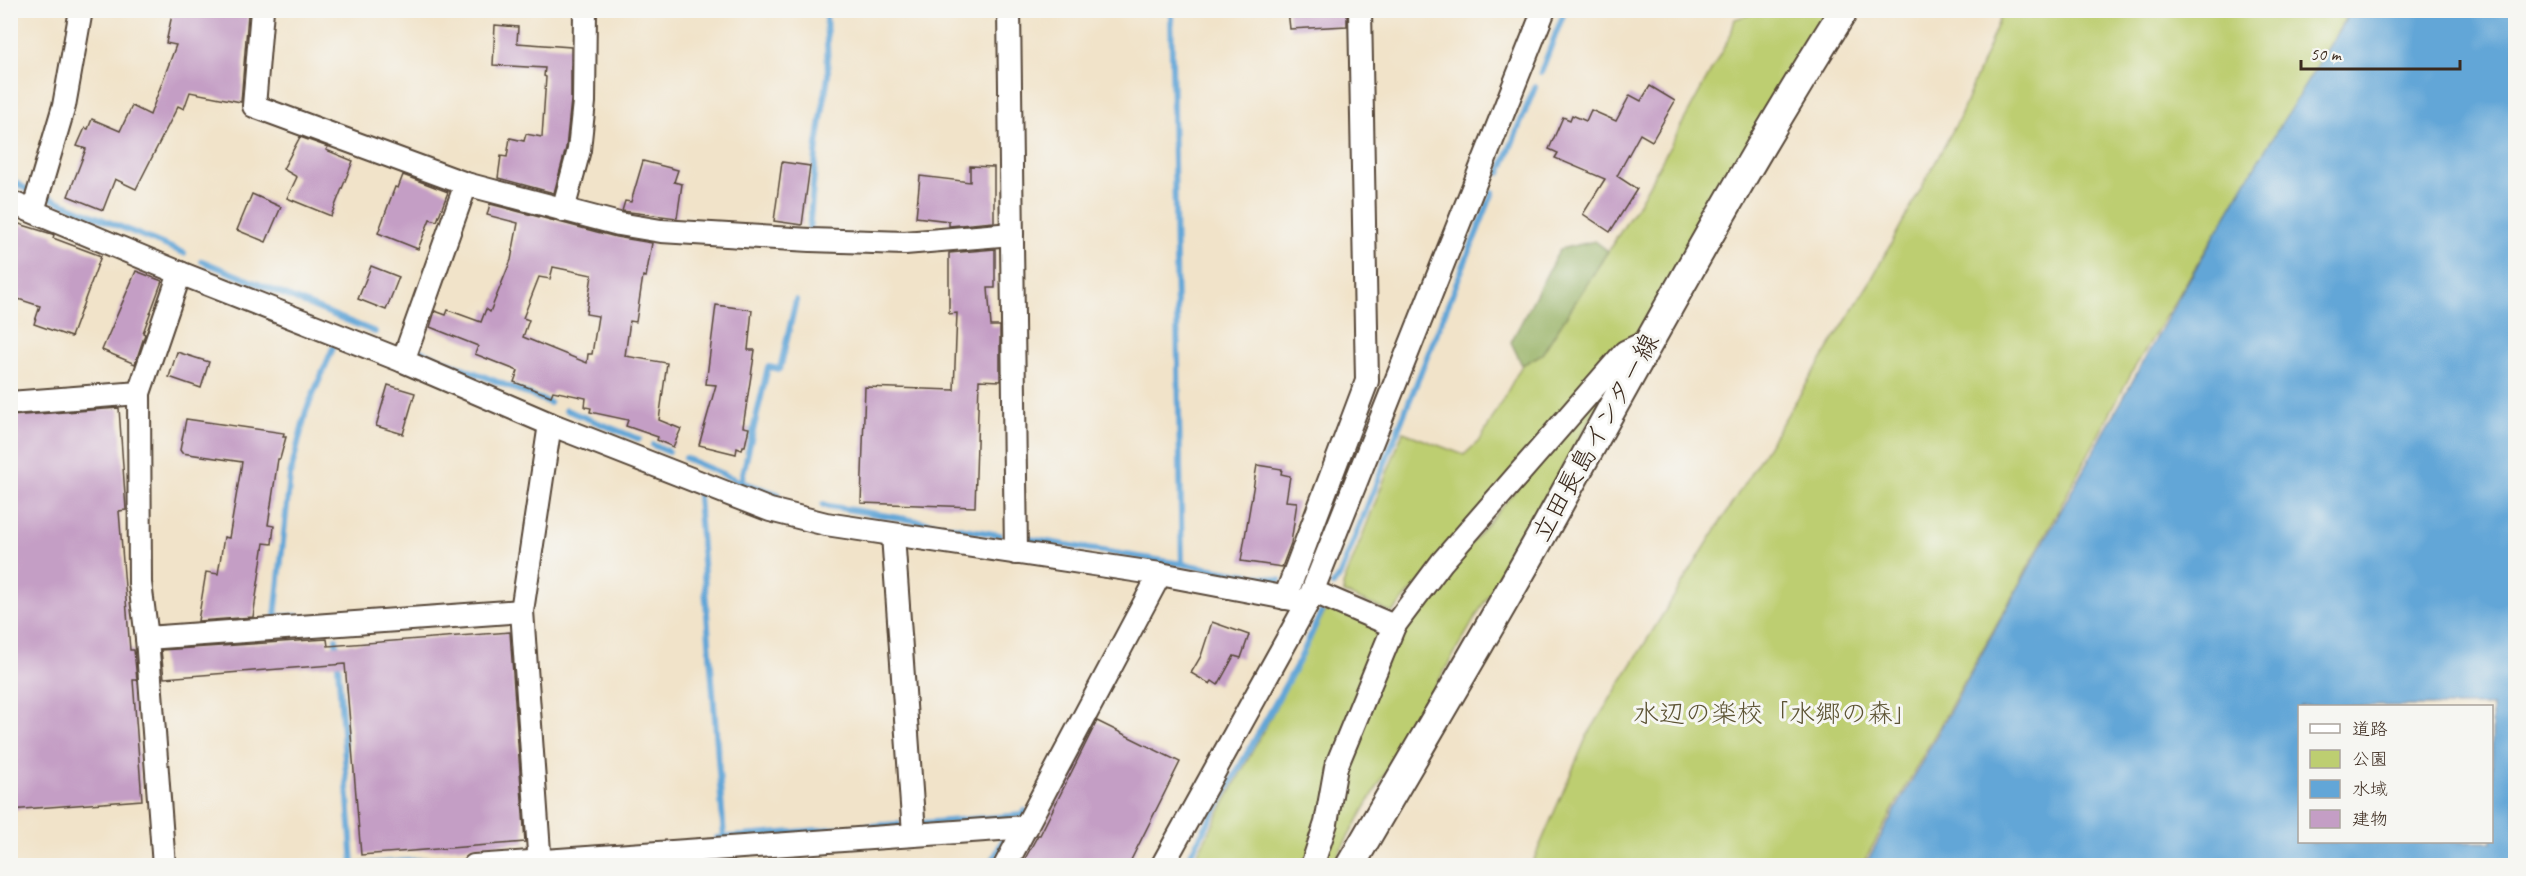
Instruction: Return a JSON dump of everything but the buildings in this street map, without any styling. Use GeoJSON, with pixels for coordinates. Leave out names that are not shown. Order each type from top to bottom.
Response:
{"type":"FeatureCollection","features":[{"type":"Feature","properties":{"kind":"main road","name":"立田長島インター線"},"geometry":{"type":"LineString","coordinates":[[1350,866],[1553,515],[1648,341],[1761,144],[1844,10]]}},
{"type":"Feature","properties":{"kind":"street"},"geometry":{"type":"LineString","coordinates":[[33,211],[64,106],[81,10]]}},
{"type":"Feature","properties":{"kind":"street"},"geometry":{"type":"LineString","coordinates":[[262,10],[254,106],[466,184],[619,224],[661,231],[905,243],[1012,234]]}},
{"type":"Feature","properties":{"kind":"street"},"geometry":{"type":"LineString","coordinates":[[563,210],[579,150],[584,102],[585,10]]}},
{"type":"Feature","properties":{"kind":"street"},"geometry":{"type":"LineString","coordinates":[[1009,10],[1016,553]]}},
{"type":"Feature","properties":{"kind":"street"},"geometry":{"type":"LineString","coordinates":[[1285,598],[1367,381],[1360,10]]}},
{"type":"Feature","properties":{"kind":"street"},"geometry":{"type":"LineString","coordinates":[[1162,866],[1310,597],[1544,10]]}},
{"type":"Feature","properties":{"kind":"street"},"geometry":{"type":"LineString","coordinates":[[404,361],[466,184]]}},
{"type":"Feature","properties":{"kind":"street"},"geometry":{"type":"LineString","coordinates":[[10,202],[180,273],[404,361],[550,424],[770,510],[826,524],[893,535],[1160,574],[1285,598],[1310,597],[1394,626]]}},
{"type":"Feature","properties":{"kind":"street"},"geometry":{"type":"LineString","coordinates":[[164,866],[147,638],[140,583],[139,393],[180,273]]}},
{"type":"Feature","properties":{"kind":"street"},"geometry":{"type":"LineString","coordinates":[[1312,866],[1326,823],[1336,767],[1394,626],[1442,562],[1625,352],[1648,341]]}},
{"type":"Feature","properties":{"kind":"street"},"geometry":{"type":"LineString","coordinates":[[10,403],[139,393]]}},
{"type":"Feature","properties":{"kind":"street"},"geometry":{"type":"LineString","coordinates":[[540,863],[522,611],[550,424]]}},
{"type":"Feature","properties":{"kind":"street"},"geometry":{"type":"LineString","coordinates":[[893,535],[914,833]]}},
{"type":"Feature","properties":{"kind":"street"},"geometry":{"type":"LineString","coordinates":[[1005,866],[1160,574]]}},
{"type":"Feature","properties":{"kind":"street"},"geometry":{"type":"LineString","coordinates":[[147,638],[522,611]]}},
{"type":"Feature","properties":{"kind":"street"},"geometry":{"type":"LineString","coordinates":[[474,866],[1027,826]]}},
{"type":"Feature","properties":{"kind":"green space"},"geometry":{"type":"Polygon","coordinates":[[[1759,11],[1833,11],[1639,334],[1392,613],[1344,593],[1343,585],[1403,432],[1464,455],[1481,439],[1522,365],[1542,354],[1639,203],[1731,34],[1735,19],[1759,11]]]}},
{"type":"Feature","properties":{"kind":"green space","name":"水辺の楽校「水郷の森」"},"geometry":{"type":"Polygon","coordinates":[[[2003,11],[2350,11],[2132,372],[2020,582],[1862,865],[1531,866],[1587,736],[1870,282],[1960,117],[2003,11]]]}},
{"type":"Feature","properties":{"kind":"green space"},"geometry":{"type":"Polygon","coordinates":[[[1595,241],[1608,251],[1542,354],[1522,365],[1511,342],[1560,249],[1595,241]]]}},
{"type":"Feature","properties":{"kind":"green space"},"geometry":{"type":"Polygon","coordinates":[[[1624,361],[1332,865],[1318,866],[1339,772],[1402,626],[1624,361]]]}},
{"type":"Feature","properties":{"kind":"green space"},"geometry":{"type":"Polygon","coordinates":[[[1330,606],[1377,627],[1383,638],[1307,865],[1191,866],[1324,613],[1330,606]]]}},
{"type":"Feature","properties":{"kind":"water"},"geometry":{"type":"Polygon","coordinates":[[[2351,11],[2515,11],[2515,865],[1865,865],[2179,297],[2257,163],[2351,11]]]}},
{"type":"Feature","properties":{"kind":"waterway"},"geometry":{"type":"LineString","coordinates":[[809,230],[817,145],[828,76],[826,10]]}},
{"type":"Feature","properties":{"kind":"waterway"},"geometry":{"type":"LineString","coordinates":[[1171,10],[1182,564]]}},
{"type":"Feature","properties":{"kind":"waterway"},"geometry":{"type":"LineString","coordinates":[[1541,72],[1565,10]]}},
{"type":"Feature","properties":{"kind":"waterway"},"geometry":{"type":"LineString","coordinates":[[1500,173],[1535,87]]}},
{"type":"Feature","properties":{"kind":"waterway"},"geometry":{"type":"LineString","coordinates":[[10,179],[31,192]]}},
{"type":"Feature","properties":{"kind":"waterway"},"geometry":{"type":"LineString","coordinates":[[1333,585],[1339,577],[1493,192]]}},
{"type":"Feature","properties":{"kind":"waterway"},"geometry":{"type":"LineString","coordinates":[[48,197],[184,253]]}},
{"type":"Feature","properties":{"kind":"waterway"},"geometry":{"type":"LineString","coordinates":[[202,261],[375,332]]}},
{"type":"Feature","properties":{"kind":"waterway"},"geometry":{"type":"LineString","coordinates":[[741,482],[768,367],[780,369],[796,300]]}},
{"type":"Feature","properties":{"kind":"waterway"},"geometry":{"type":"LineString","coordinates":[[297,616],[275,617],[290,476],[306,411],[333,348]]}},
{"type":"Feature","properties":{"kind":"waterway"},"geometry":{"type":"LineString","coordinates":[[418,350],[550,403]]}},
{"type":"Feature","properties":{"kind":"waterway"},"geometry":{"type":"LineString","coordinates":[[566,410],[639,439]]}},
{"type":"Feature","properties":{"kind":"waterway"},"geometry":{"type":"LineString","coordinates":[[653,445],[669,452]]}},
{"type":"Feature","properties":{"kind":"waterway"},"geometry":{"type":"LineString","coordinates":[[685,458],[741,482],[778,494]]}},
{"type":"Feature","properties":{"kind":"waterway"},"geometry":{"type":"LineString","coordinates":[[698,496],[724,837]]}},
{"type":"Feature","properties":{"kind":"waterway"},"geometry":{"type":"LineString","coordinates":[[823,505],[1000,535]]}},
{"type":"Feature","properties":{"kind":"waterway"},"geometry":{"type":"LineString","coordinates":[[1030,539],[1279,580]]}},
{"type":"Feature","properties":{"kind":"waterway"},"geometry":{"type":"LineString","coordinates":[[1184,866],[1299,661],[1321,613]]}},
{"type":"Feature","properties":{"kind":"waterway"},"geometry":{"type":"LineString","coordinates":[[336,639],[353,865]]}},
{"type":"Feature","properties":{"kind":"waterway"},"geometry":{"type":"LineString","coordinates":[[922,823],[1023,815],[1025,811]]}},
{"type":"Feature","properties":{"kind":"waterway"},"geometry":{"type":"LineString","coordinates":[[717,838],[898,824]]}},
{"type":"Feature","properties":{"kind":"waterway"},"geometry":{"type":"LineString","coordinates":[[990,866],[1006,834]]}},
{"type":"Feature","properties":{"kind":"waterway"},"geometry":{"type":"LineString","coordinates":[[726,855],[727,866]]}},
{"type":"Feature","properties":{"kind":"waterway"},"geometry":{"type":"LineString","coordinates":[[343,866],[476,856]]}}]}
